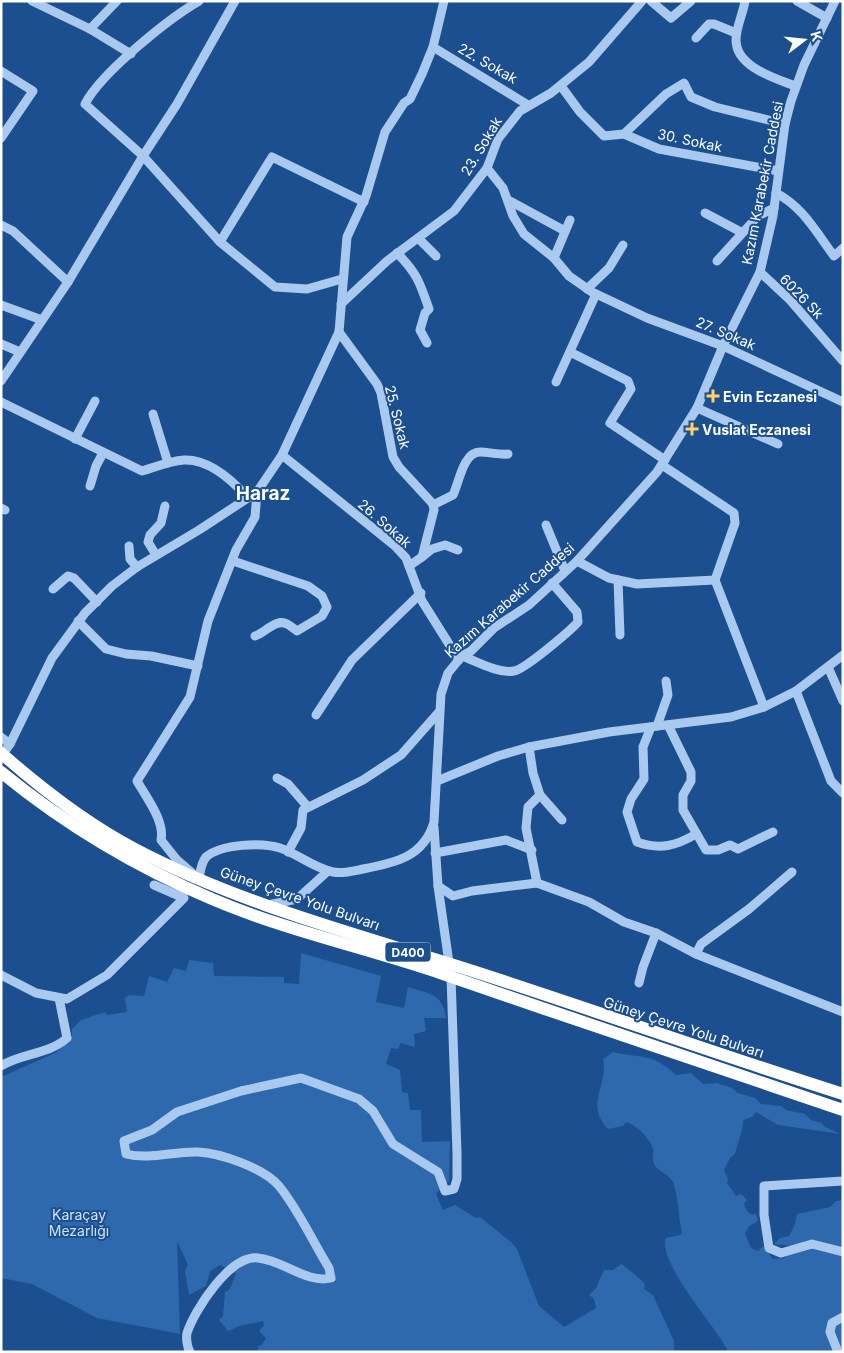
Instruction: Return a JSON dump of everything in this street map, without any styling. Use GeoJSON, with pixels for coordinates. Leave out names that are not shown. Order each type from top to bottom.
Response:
{"type":"FeatureCollection","features":[{"type":"Feature","properties":{"kind":"highway","name":"Güney Çevre Yolu Bulvarı"},"geometry":{"type":"LineString","coordinates":[[5,751],[44,789],[92,823],[135,849],[199,879],[268,905],[843,1094]]}},
{"type":"Feature","properties":{"kind":"highway","name":"Güney Çevre Yolu Bulvarı"},"geometry":{"type":"LineString","coordinates":[[1,772],[42,805],[92,839],[126,858],[206,896],[280,923],[451,977],[843,1110]]}},
{"type":"Feature","properties":{"kind":"street"},"geometry":{"type":"LineString","coordinates":[[32,1],[90,29],[131,54]]}},
{"type":"Feature","properties":{"kind":"street"},"geometry":{"type":"LineString","coordinates":[[90,29],[117,1]]}},
{"type":"Feature","properties":{"kind":"street"},"geometry":{"type":"LineString","coordinates":[[199,1],[109,73],[90,95],[85,104],[143,156],[220,242],[275,288],[307,289],[342,279]]}},
{"type":"Feature","properties":{"kind":"street"},"geometry":{"type":"LineString","coordinates":[[1,381],[68,282],[143,156],[177,104],[235,1]]}},
{"type":"Feature","properties":{"kind":"street"},"geometry":{"type":"LineString","coordinates":[[5,751],[52,658],[78,621],[137,567],[257,492],[282,455],[339,332],[347,236],[364,202],[382,138],[404,103],[410,99],[433,47],[444,1]]}},
{"type":"Feature","properties":{"kind":"street"},"geometry":{"type":"LineString","coordinates":[[651,1],[671,18],[690,1]]}},
{"type":"Feature","properties":{"kind":"street"},"geometry":{"type":"LineString","coordinates":[[745,1],[736,33],[738,50],[748,64],[795,86]]}},
{"type":"Feature","properties":{"kind":"street"},"geometry":{"type":"LineString","coordinates":[[797,1],[827,18]]}},
{"type":"Feature","properties":{"kind":"street","name":"Kazım Karabekir Caddesi"},"geometry":{"type":"LineString","coordinates":[[199,879],[206,857],[227,847],[272,846],[328,871],[344,872],[391,864],[407,858],[427,839],[434,822],[442,684],[460,658],[471,651],[494,628],[529,605],[577,561],[664,462],[697,408],[723,346],[760,272],[774,208],[785,124],[795,86],[834,1]]}},
{"type":"Feature","properties":{"kind":"street","name":"23. Sokak"},"geometry":{"type":"LineString","coordinates":[[341,304],[397,253],[419,239],[454,211],[487,168],[498,139],[520,111],[528,104],[561,86],[589,62],[637,3]]}},
{"type":"Feature","properties":{"kind":"street"},"geometry":{"type":"LineString","coordinates":[[696,38],[709,24],[714,24],[736,33]]}},
{"type":"Feature","properties":{"kind":"street","name":"22. Sokak"},"geometry":{"type":"LineString","coordinates":[[433,47],[528,104]]}},
{"type":"Feature","properties":{"kind":"street"},"geometry":{"type":"LineString","coordinates":[[1,71],[33,91],[1,138]]}},
{"type":"Feature","properties":{"kind":"street"},"geometry":{"type":"LineString","coordinates":[[624,134],[666,94],[684,83],[691,97],[707,104],[785,124]]}},
{"type":"Feature","properties":{"kind":"street","name":"30. Sokak"},"geometry":{"type":"LineString","coordinates":[[561,86],[580,112],[604,136],[624,134],[659,150],[778,171]]}},
{"type":"Feature","properties":{"kind":"street"},"geometry":{"type":"LineString","coordinates":[[220,242],[272,157],[364,202]]}},
{"type":"Feature","properties":{"kind":"street","name":"27. Sokak"},"geometry":{"type":"LineString","coordinates":[[487,168],[503,188],[513,216],[524,234],[554,258],[570,276],[587,289],[647,318],[723,346],[843,402]]}},
{"type":"Feature","properties":{"kind":"street"},"geometry":{"type":"LineString","coordinates":[[776,193],[801,210],[834,256],[843,248]]}},
{"type":"Feature","properties":{"kind":"street"},"geometry":{"type":"LineString","coordinates":[[508,200],[565,231]]}},
{"type":"Feature","properties":{"kind":"street"},"geometry":{"type":"LineString","coordinates":[[717,261],[758,216],[774,208]]}},
{"type":"Feature","properties":{"kind":"street"},"geometry":{"type":"LineString","coordinates":[[705,213],[742,232]]}},
{"type":"Feature","properties":{"kind":"street"},"geometry":{"type":"LineString","coordinates":[[554,258],[570,220]]}},
{"type":"Feature","properties":{"kind":"street"},"geometry":{"type":"LineString","coordinates":[[1,225],[13,232],[68,282]]}},
{"type":"Feature","properties":{"kind":"street"},"geometry":{"type":"LineString","coordinates":[[419,239],[436,256]]}},
{"type":"Feature","properties":{"kind":"street"},"geometry":{"type":"LineString","coordinates":[[587,289],[609,268],[622,245]]}},
{"type":"Feature","properties":{"kind":"street"},"geometry":{"type":"LineString","coordinates":[[397,253],[414,270],[429,309],[425,313],[420,330],[426,343]]}},
{"type":"Feature","properties":{"kind":"street","name":"6026 Sk"},"geometry":{"type":"LineString","coordinates":[[760,272],[790,300],[843,361]]}},
{"type":"Feature","properties":{"kind":"street"},"geometry":{"type":"LineString","coordinates":[[556,382],[596,294]]}},
{"type":"Feature","properties":{"kind":"street"},"geometry":{"type":"LineString","coordinates":[[1,305],[42,320]]}},
{"type":"Feature","properties":{"kind":"street","name":"25. Sokak"},"geometry":{"type":"LineString","coordinates":[[339,332],[377,384],[381,393],[393,457],[399,467],[433,505]]}},
{"type":"Feature","properties":{"kind":"street"},"geometry":{"type":"LineString","coordinates":[[1,344],[20,352]]}},
{"type":"Feature","properties":{"kind":"street"},"geometry":{"type":"LineString","coordinates":[[570,352],[622,376],[630,384],[631,389],[609,421],[613,427],[734,514],[735,523],[715,580],[764,707]]}},
{"type":"Feature","properties":{"kind":"street"},"geometry":{"type":"LineString","coordinates":[[75,439],[95,400]]}},
{"type":"Feature","properties":{"kind":"street"},"geometry":{"type":"LineString","coordinates":[[1,402],[142,471],[184,460],[198,462],[232,480],[248,498]]}},
{"type":"Feature","properties":{"kind":"street"},"geometry":{"type":"LineString","coordinates":[[697,408],[778,444]]}},
{"type":"Feature","properties":{"kind":"street"},"geometry":{"type":"LineString","coordinates":[[153,414],[168,463]]}},
{"type":"Feature","properties":{"kind":"street"},"geometry":{"type":"LineString","coordinates":[[90,486],[96,466],[103,453]]}},
{"type":"Feature","properties":{"kind":"street"},"geometry":{"type":"LineString","coordinates":[[422,557],[434,510],[433,505],[453,495],[465,463],[475,453],[508,454]]}},
{"type":"Feature","properties":{"kind":"street","name":"26. Sokak"},"geometry":{"type":"LineString","coordinates":[[282,455],[396,546],[406,558],[429,613],[460,658]]}},
{"type":"Feature","properties":{"kind":"street"},"geometry":{"type":"LineString","coordinates":[[199,879],[177,860],[161,840],[162,833],[159,824],[137,781],[190,697],[208,621],[236,550],[255,517],[257,492]]}},
{"type":"Feature","properties":{"kind":"street"},"geometry":{"type":"LineString","coordinates":[[156,555],[148,542],[150,535],[161,523],[165,506]]}},
{"type":"Feature","properties":{"kind":"street"},"geometry":{"type":"LineString","coordinates":[[546,525],[565,571]]}},
{"type":"Feature","properties":{"kind":"street"},"geometry":{"type":"LineString","coordinates":[[409,566],[432,550],[445,545],[458,550]]}},
{"type":"Feature","properties":{"kind":"street"},"geometry":{"type":"LineString","coordinates":[[129,546],[130,559],[137,567]]}},
{"type":"Feature","properties":{"kind":"street"},"geometry":{"type":"LineString","coordinates":[[233,561],[308,586],[322,596],[327,607],[322,616],[297,631],[287,624],[279,623],[271,626],[263,634],[255,636]]}},
{"type":"Feature","properties":{"kind":"street"},"geometry":{"type":"LineString","coordinates":[[577,561],[609,578],[638,584],[715,580]]}},
{"type":"Feature","properties":{"kind":"street"},"geometry":{"type":"LineString","coordinates":[[53,589],[68,576],[74,578],[97,602]]}},
{"type":"Feature","properties":{"kind":"street"},"geometry":{"type":"LineString","coordinates":[[618,580],[620,635]]}},
{"type":"Feature","properties":{"kind":"street"},"geometry":{"type":"LineString","coordinates":[[460,658],[513,672],[525,666],[578,622],[577,612],[552,584]]}},
{"type":"Feature","properties":{"kind":"street"},"geometry":{"type":"LineString","coordinates":[[316,715],[352,660],[421,593]]}},
{"type":"Feature","properties":{"kind":"street"},"geometry":{"type":"LineString","coordinates":[[78,621],[106,649],[198,666]]}},
{"type":"Feature","properties":{"kind":"street"},"geometry":{"type":"LineString","coordinates":[[437,781],[498,756],[529,747],[654,727],[731,718],[764,707],[796,690],[843,655]]}},
{"type":"Feature","properties":{"kind":"street"},"geometry":{"type":"LineString","coordinates":[[828,667],[843,701]]}},
{"type":"Feature","properties":{"kind":"street"},"geometry":{"type":"LineString","coordinates":[[666,681],[668,695],[654,727],[643,746],[644,779],[631,799],[627,812],[637,842],[662,848],[679,844],[696,834]]}},
{"type":"Feature","properties":{"kind":"street"},"geometry":{"type":"LineString","coordinates":[[796,690],[831,780],[843,793]]}},
{"type":"Feature","properties":{"kind":"street"},"geometry":{"type":"LineString","coordinates":[[288,852],[301,828],[303,810],[307,806],[363,780],[401,755],[439,712]]}},
{"type":"Feature","properties":{"kind":"street"},"geometry":{"type":"LineString","coordinates":[[668,725],[691,772],[691,781],[683,795],[683,810],[706,850],[718,850],[730,845],[738,849],[773,832]]}},
{"type":"Feature","properties":{"kind":"street"},"geometry":{"type":"LineString","coordinates":[[1,737],[5,751]]}},
{"type":"Feature","properties":{"kind":"street"},"geometry":{"type":"LineString","coordinates":[[529,747],[533,773],[540,795],[562,820]]}},
{"type":"Feature","properties":{"kind":"street"},"geometry":{"type":"LineString","coordinates":[[277,778],[288,784],[307,806]]}},
{"type":"Feature","properties":{"kind":"street"},"geometry":{"type":"LineString","coordinates":[[537,883],[532,850],[526,828],[528,807],[540,795]]}},
{"type":"Feature","properties":{"kind":"street"},"geometry":{"type":"LineString","coordinates":[[190,1352],[187,1335],[194,1318],[225,1273],[236,1265],[257,1258],[286,1266],[321,1280],[331,1278],[329,1268],[278,1185],[262,1172],[214,1153],[183,1152],[137,1157],[126,1154],[124,1142],[152,1130],[177,1112],[241,1091],[300,1078],[359,1099],[373,1111],[393,1144],[438,1172],[445,1191],[454,1189],[457,1179],[457,1152],[451,977],[438,886],[434,822]]}},
{"type":"Feature","properties":{"kind":"street"},"geometry":{"type":"LineString","coordinates":[[435,853],[506,840],[532,850]]}},
{"type":"Feature","properties":{"kind":"street"},"geometry":{"type":"LineString","coordinates":[[268,905],[296,899],[328,871]]}},
{"type":"Feature","properties":{"kind":"street"},"geometry":{"type":"LineString","coordinates":[[696,954],[701,944],[749,909],[792,872]]}},
{"type":"Feature","properties":{"kind":"street"},"geometry":{"type":"LineString","coordinates":[[438,886],[453,896],[472,891],[537,883],[589,902],[624,922],[656,934],[696,954],[843,1012]]}},
{"type":"Feature","properties":{"kind":"street"},"geometry":{"type":"LineString","coordinates":[[1,975],[36,993],[67,999],[107,975],[184,898],[154,885]]}},
{"type":"Feature","properties":{"kind":"street"},"geometry":{"type":"LineString","coordinates":[[639,983],[642,967],[656,934]]}},
{"type":"Feature","properties":{"kind":"street"},"geometry":{"type":"LineString","coordinates":[[1,1066],[10,1061],[40,1053],[67,1038],[59,998]]}},
{"type":"Feature","properties":{"kind":"street"},"geometry":{"type":"LineString","coordinates":[[843,1181],[764,1186],[764,1215],[769,1248],[781,1254],[812,1244],[843,1252]]}},
{"type":"Feature","properties":{"kind":"street"},"geometry":{"type":"LineString","coordinates":[[838,1352],[830,1332],[832,1323],[843,1317]]}},
{"type":"Feature","properties":{"kind":"green space","name":"Karaçay Mezarlığı"},"geometry":{"type":"Polygon","coordinates":[[[301,953],[381,976],[376,1002],[404,1008],[408,987],[434,996],[442,1004],[446,1018],[424,1018],[426,1031],[414,1034],[414,1047],[401,1043],[398,1049],[391,1048],[386,1064],[400,1070],[402,1092],[408,1093],[410,1110],[421,1110],[422,1142],[450,1141],[449,1182],[445,1183],[436,1194],[443,1210],[455,1205],[476,1218],[480,1217],[511,1242],[517,1249],[539,1306],[564,1327],[596,1308],[594,1299],[589,1295],[596,1288],[604,1270],[613,1270],[621,1264],[642,1281],[645,1284],[644,1289],[653,1295],[674,1341],[674,1352],[258,1352],[258,1346],[262,1345],[266,1338],[259,1331],[264,1325],[263,1321],[239,1326],[228,1331],[219,1320],[223,1316],[225,1292],[230,1289],[236,1273],[220,1265],[210,1271],[206,1286],[189,1295],[185,1271],[188,1265],[177,1241],[180,1334],[97,1318],[32,1284],[1,1278],[1,1077],[55,1053],[72,1036],[72,1029],[81,1020],[105,1012],[107,1015],[127,1012],[125,998],[129,995],[144,996],[149,976],[167,982],[174,968],[186,971],[189,960],[213,963],[214,976],[284,977],[284,983],[299,984],[301,953]]]}},
{"type":"Feature","properties":{"kind":"green space"},"geometry":{"type":"Polygon","coordinates":[[[613,1052],[653,1059],[676,1075],[691,1073],[703,1084],[717,1083],[732,1088],[738,1093],[755,1098],[761,1104],[781,1106],[786,1110],[805,1114],[811,1120],[822,1123],[825,1127],[841,1134],[778,1125],[756,1112],[752,1117],[743,1120],[735,1154],[730,1158],[724,1170],[728,1179],[727,1183],[736,1196],[741,1194],[747,1200],[744,1203],[748,1212],[756,1214],[758,1221],[749,1226],[745,1234],[751,1248],[758,1251],[763,1246],[773,1259],[785,1258],[793,1246],[774,1244],[780,1238],[789,1236],[795,1224],[797,1214],[830,1207],[836,1201],[843,1200],[843,1352],[725,1352],[727,1349],[721,1339],[678,1278],[666,1249],[666,1238],[682,1233],[673,1182],[654,1164],[651,1145],[639,1129],[626,1122],[623,1126],[608,1129],[601,1120],[597,1103],[603,1077],[603,1059],[613,1052]]]}},
{"type":"Feature","properties":{"kind":"place","name":"Evin Eczanesi"},"geometry":{"type":"Point","coordinates":[713,396]}},
{"type":"Feature","properties":{"kind":"place","name":"Vuslat Eczanesi"},"geometry":{"type":"Point","coordinates":[692,429]}},
{"type":"Feature","properties":{"kind":"district","name":"Haraz"},"geometry":{"type":"Point","coordinates":[263,493]}}]}
